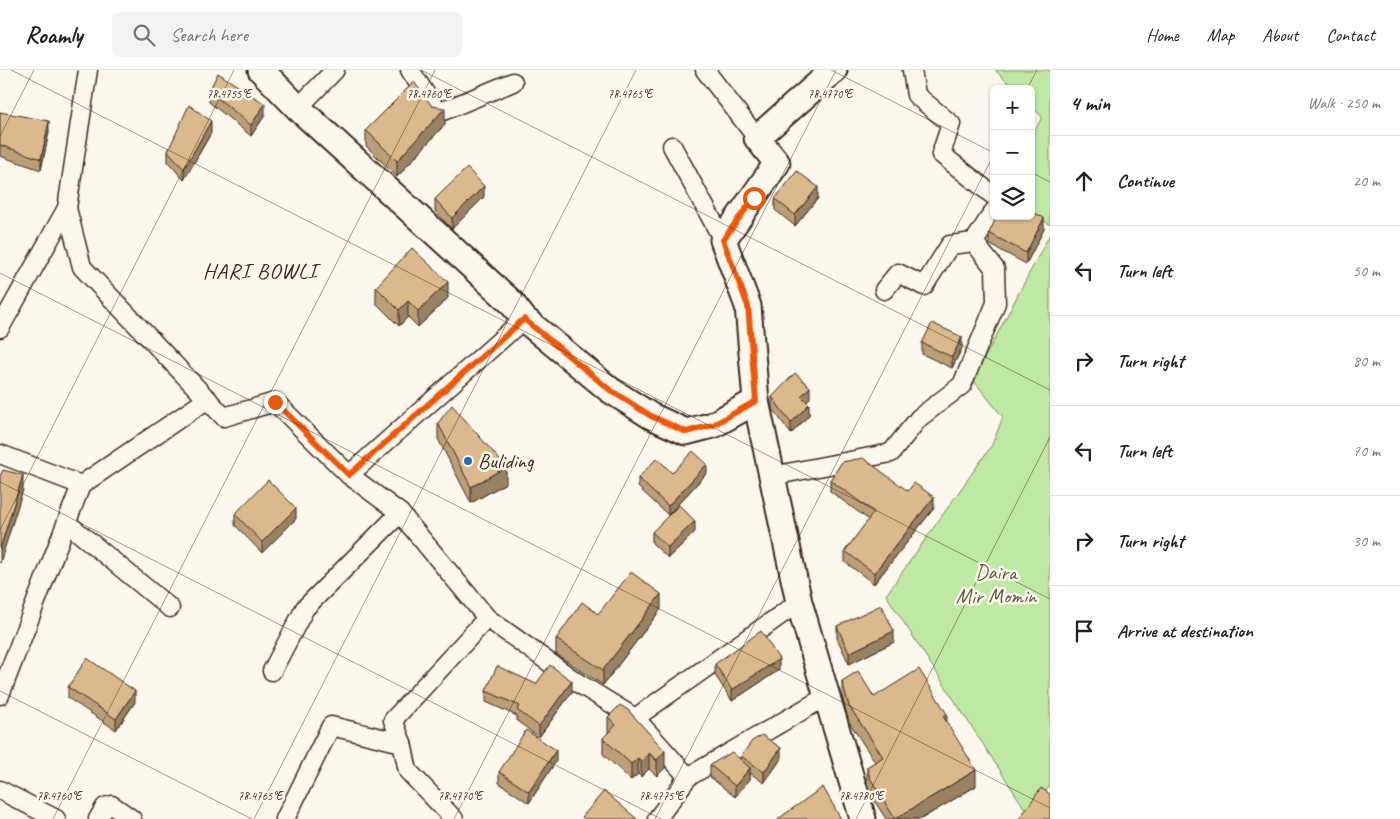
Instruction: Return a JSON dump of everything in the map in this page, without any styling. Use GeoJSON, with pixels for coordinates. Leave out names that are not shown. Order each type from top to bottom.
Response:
{"type":"FeatureCollection","features":[{"type":"Feature","properties":{"kind":"street"},"geometry":{"type":"LineString","coordinates":[[0,328],[66,208],[88,70]]}},
{"type":"Feature","properties":{"kind":"street"},"geometry":{"type":"LineString","coordinates":[[261,70],[298,108],[511,302],[524,319],[610,390],[651,416],[686,432],[713,425],[756,401]]}},
{"type":"Feature","properties":{"kind":"street"},"geometry":{"type":"LineString","coordinates":[[298,108],[335,70]]}},
{"type":"Feature","properties":{"kind":"street"},"geometry":{"type":"LineString","coordinates":[[410,70],[438,112],[513,82]]}},
{"type":"Feature","properties":{"kind":"street"},"geometry":{"type":"LineString","coordinates":[[705,70],[777,163],[723,240]]}},
{"type":"Feature","properties":{"kind":"street"},"geometry":{"type":"LineString","coordinates":[[757,138],[834,70]]}},
{"type":"Feature","properties":{"kind":"street"},"geometry":{"type":"LineString","coordinates":[[912,70],[916,95],[951,124],[941,154],[990,193]]}},
{"type":"Feature","properties":{"kind":"street"},"geometry":{"type":"LineString","coordinates":[[672,146],[723,240],[748,306],[756,401],[799,602],[863,819]]}},
{"type":"Feature","properties":{"kind":"street"},"geometry":{"type":"LineString","coordinates":[[66,208],[82,267],[224,417],[275,402],[349,475],[400,513],[487,618],[578,683],[635,718],[688,776]]}},
{"type":"Feature","properties":{"kind":"street"},"geometry":{"type":"LineString","coordinates":[[974,242],[990,217]]}},
{"type":"Feature","properties":{"kind":"street"},"geometry":{"type":"LineString","coordinates":[[884,290],[898,273],[924,286],[950,245],[974,242]]}},
{"type":"Feature","properties":{"kind":"street"},"geometry":{"type":"LineString","coordinates":[[772,476],[891,453],[919,418],[962,385],[996,303],[995,269],[974,242]]}},
{"type":"Feature","properties":{"kind":"street"},"geometry":{"type":"LineString","coordinates":[[349,475],[524,319]]}},
{"type":"Feature","properties":{"kind":"street"},"geometry":{"type":"LineString","coordinates":[[0,695],[81,485],[208,400]]}},
{"type":"Feature","properties":{"kind":"street"},"geometry":{"type":"LineString","coordinates":[[0,454],[81,485]]}},
{"type":"Feature","properties":{"kind":"street"},"geometry":{"type":"LineString","coordinates":[[272,671],[306,608],[400,513]]}},
{"type":"Feature","properties":{"kind":"street"},"geometry":{"type":"LineString","coordinates":[[67,523],[170,608]]}},
{"type":"Feature","properties":{"kind":"street"},"geometry":{"type":"LineString","coordinates":[[635,718],[799,602]]}},
{"type":"Feature","properties":{"kind":"street"},"geometry":{"type":"LineString","coordinates":[[454,819],[408,771],[402,743],[393,720],[487,618]]}},
{"type":"Feature","properties":{"kind":"street"},"geometry":{"type":"LineString","coordinates":[[657,819],[688,776],[827,696]]}},
{"type":"Feature","properties":{"kind":"street"},"geometry":{"type":"LineString","coordinates":[[285,819],[330,726],[402,743]]}},
{"type":"Feature","properties":{"kind":"street"},"geometry":{"type":"LineString","coordinates":[[0,790],[56,819]]}},
{"type":"Feature","properties":{"kind":"street"},"geometry":{"type":"LineString","coordinates":[[98,819],[108,805],[132,819]]}},
{"type":"Feature","properties":{"kind":"green space"},"geometry":{"type":"Polygon","coordinates":[[[995,70],[1050,70],[1050,225],[1035,214],[1035,131],[1042,117],[1035,109],[1035,85],[1010,85],[995,70]]]}},
{"type":"Feature","properties":{"kind":"green space","name":"Daira Mir Momin"},"geometry":{"type":"Polygon","coordinates":[[[1050,234],[1050,786],[1027,812],[886,595],[992,445],[1003,417],[973,380],[1050,234]]]}},
{"type":"Feature","properties":{"kind":"building"},"geometry":{"type":"Polygon","coordinates":[[[218,73],[265,104],[251,125],[209,91],[218,73]]]}},
{"type":"Feature","properties":{"kind":"building"},"geometry":{"type":"Polygon","coordinates":[[[414,82],[432,106],[445,108],[397,161],[366,130],[414,82]]]}},
{"type":"Feature","properties":{"kind":"building"},"geometry":{"type":"Polygon","coordinates":[[[189,105],[211,121],[184,169],[168,151],[189,105]]]}},
{"type":"Feature","properties":{"kind":"building"},"geometry":{"type":"Polygon","coordinates":[[[0,112],[49,121],[41,159],[0,145],[0,112]]]}},
{"type":"Feature","properties":{"kind":"building"},"geometry":{"type":"Polygon","coordinates":[[[467,168],[484,186],[452,218],[435,199],[467,168]]]}},
{"type":"Feature","properties":{"kind":"building"},"geometry":{"type":"Polygon","coordinates":[[[797,171],[818,187],[795,215],[775,199],[797,171]]]}},
{"type":"Feature","properties":{"kind":"building"},"geometry":{"type":"Polygon","coordinates":[[[1035,213],[1044,218],[1026,253],[989,233],[995,220],[1035,220],[1035,213]]]}},
{"type":"Feature","properties":{"kind":"building"},"geometry":{"type":"Polygon","coordinates":[[[412,248],[448,282],[418,311],[408,301],[399,310],[376,287],[412,248]]]}},
{"type":"Feature","properties":{"kind":"building"},"geometry":{"type":"Polygon","coordinates":[[[932,323],[962,337],[952,357],[922,343],[932,323]]]}},
{"type":"Feature","properties":{"kind":"building"},"geometry":{"type":"Polygon","coordinates":[[[795,373],[810,387],[801,396],[809,404],[791,423],[772,397],[795,373]]]}},
{"type":"Feature","properties":{"kind":"building"},"geometry":{"type":"Polygon","coordinates":[[[452,405],[506,467],[471,487],[438,423],[452,405]]]}},
{"type":"Feature","properties":{"kind":"building"},"geometry":{"type":"Polygon","coordinates":[[[693,451],[707,464],[668,506],[638,478],[657,458],[672,473],[693,451]]]}},
{"type":"Feature","properties":{"kind":"building"},"geometry":{"type":"Polygon","coordinates":[[[863,458],[908,491],[914,483],[934,497],[874,573],[845,551],[874,512],[830,480],[842,462],[863,458]]]}},
{"type":"Feature","properties":{"kind":"building"},"geometry":{"type":"Polygon","coordinates":[[[3,470],[23,475],[0,549],[0,476],[3,470]]]}},
{"type":"Feature","properties":{"kind":"building"},"geometry":{"type":"Polygon","coordinates":[[[268,480],[296,508],[262,542],[235,514],[268,480]]]}},
{"type":"Feature","properties":{"kind":"building"},"geometry":{"type":"Polygon","coordinates":[[[679,505],[695,521],[668,547],[652,532],[679,505]]]}},
{"type":"Feature","properties":{"kind":"building"},"geometry":{"type":"Polygon","coordinates":[[[631,572],[661,594],[603,670],[556,639],[582,602],[598,614],[631,572]]]}},
{"type":"Feature","properties":{"kind":"building"},"geometry":{"type":"Polygon","coordinates":[[[881,605],[894,631],[849,653],[837,626],[881,605]]]}},
{"type":"Feature","properties":{"kind":"building"},"geometry":{"type":"Polygon","coordinates":[[[761,631],[779,659],[732,690],[715,664],[761,631]]]}},
{"type":"Feature","properties":{"kind":"building"},"geometry":{"type":"Polygon","coordinates":[[[87,658],[135,691],[116,719],[68,687],[87,658]]]}},
{"type":"Feature","properties":{"kind":"building"},"geometry":{"type":"Polygon","coordinates":[[[550,665],[572,681],[539,726],[517,710],[520,706],[486,691],[497,666],[536,684],[550,665]]]}},
{"type":"Feature","properties":{"kind":"building"},"geometry":{"type":"Polygon","coordinates":[[[919,669],[947,714],[943,716],[976,770],[895,819],[870,778],[867,767],[883,757],[849,706],[842,681],[858,671],[874,697],[919,669]]]}},
{"type":"Feature","properties":{"kind":"building"},"geometry":{"type":"Polygon","coordinates":[[[620,705],[628,710],[665,751],[657,760],[649,753],[641,761],[638,758],[631,764],[603,738],[616,725],[608,717],[620,705]]]}},
{"type":"Feature","properties":{"kind":"building"},"geometry":{"type":"Polygon","coordinates":[[[526,730],[556,750],[529,792],[499,772],[526,730]]]}},
{"type":"Feature","properties":{"kind":"building"},"geometry":{"type":"Polygon","coordinates":[[[762,735],[781,748],[764,772],[741,756],[752,741],[762,735]]]}},
{"type":"Feature","properties":{"kind":"building"},"geometry":{"type":"Polygon","coordinates":[[[732,752],[750,768],[735,786],[710,765],[732,752]]]}},
{"type":"Feature","properties":{"kind":"building"},"geometry":{"type":"Polygon","coordinates":[[[823,787],[841,819],[778,819],[823,787]]]}},
{"type":"Feature","properties":{"kind":"building"},"geometry":{"type":"Polygon","coordinates":[[[1041,788],[1050,794],[1050,819],[1019,819],[1041,788]]]}},
{"type":"Feature","properties":{"kind":"building"},"geometry":{"type":"Polygon","coordinates":[[[604,791],[637,819],[585,819],[582,817],[604,791]]]}},
{"type":"Feature","properties":{"kind":"place","name":"Buliding"},"geometry":{"type":"Point","coordinates":[468,461]}},
{"type":"Feature","properties":{"kind":"district","name":"HARI BOWLI"},"geometry":{"type":"Point","coordinates":[260,271]}},
{"type":"Feature","properties":{"kind":"route"},"geometry":{"type":"LineString","coordinates":[[275,402],[349,475],[524,319],[610,390],[651,416],[686,432],[713,425],[756,401],[748,306],[723,240],[754,198]]}}]}
